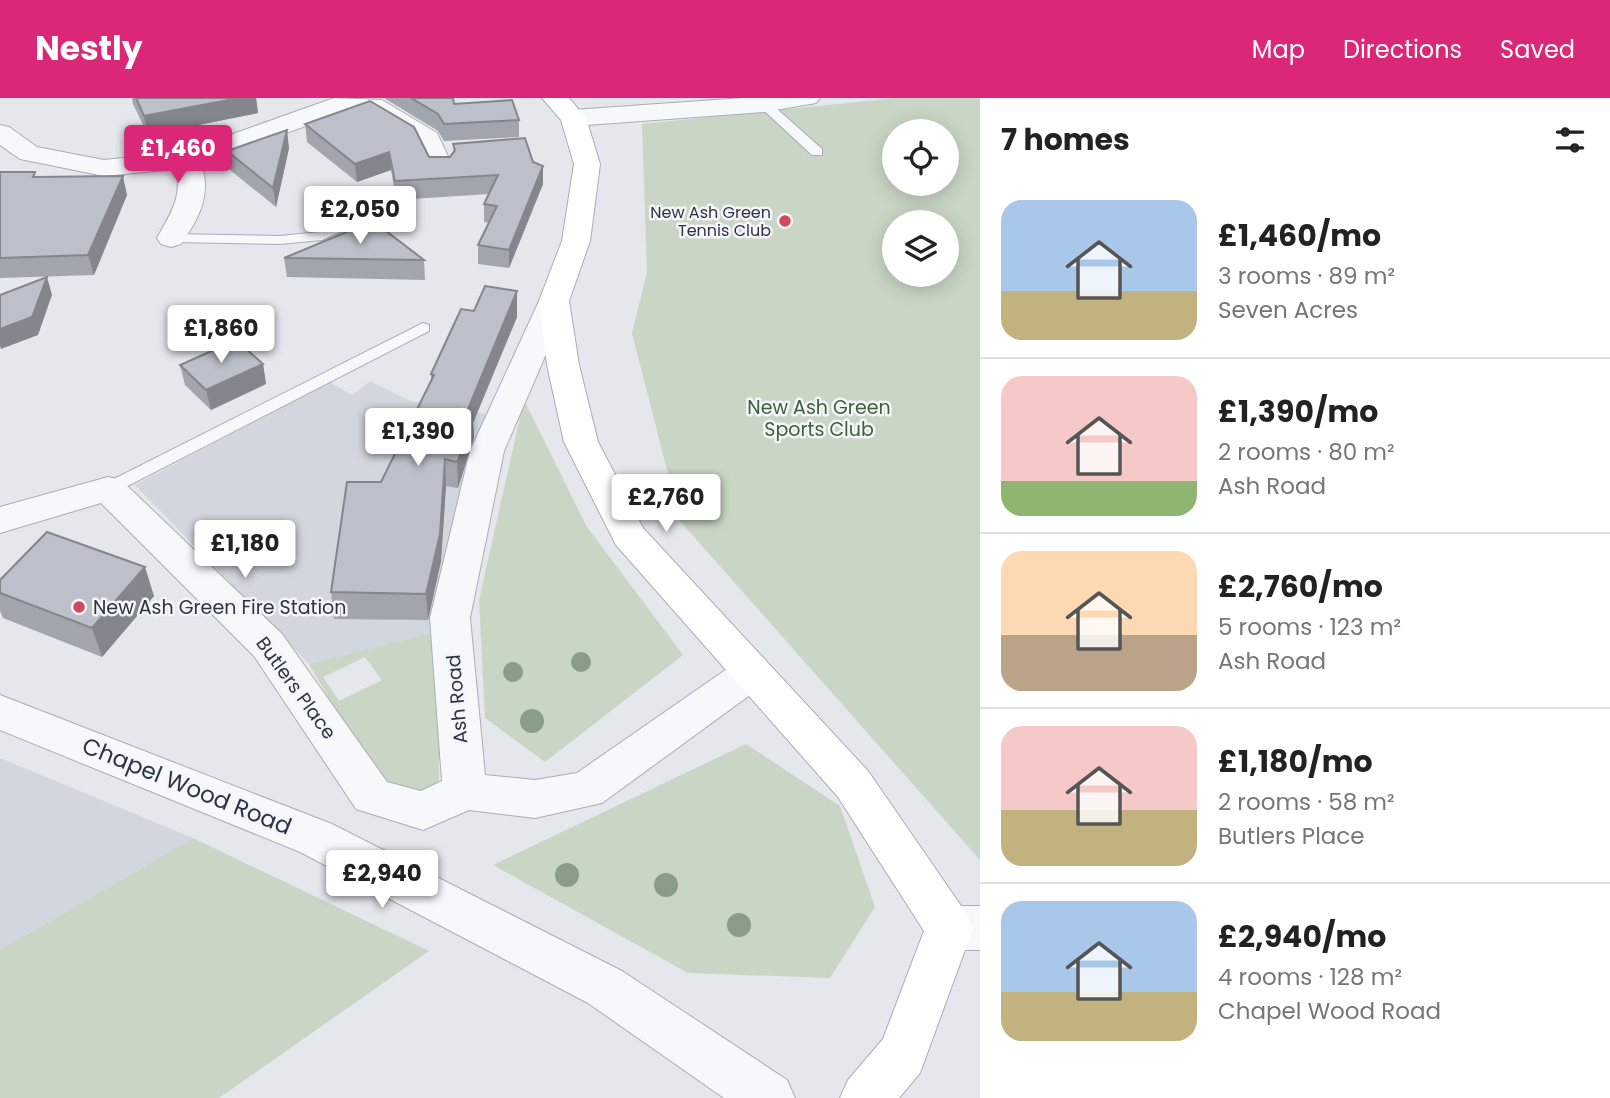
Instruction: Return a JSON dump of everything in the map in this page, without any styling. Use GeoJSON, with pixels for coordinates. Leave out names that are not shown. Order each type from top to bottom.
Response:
{"type":"FeatureCollection","features":[{"type":"Feature","properties":{"kind":"street"},"geometry":{"type":"LineString","coordinates":[[0,133],[29,153],[104,169],[186,160],[295,119],[361,98],[428,139],[437,160],[463,150]]}},
{"type":"Feature","properties":{"kind":"street"},"geometry":{"type":"LineString","coordinates":[[564,108],[764,104],[807,98]]}},
{"type":"Feature","properties":{"kind":"street"},"geometry":{"type":"LineString","coordinates":[[265,105],[295,119]]}},
{"type":"Feature","properties":{"kind":"street","name":"Ash Road"},"geometry":{"type":"LineString","coordinates":[[466,791],[450,618],[487,451],[554,301],[576,241],[587,164],[564,108]]}},
{"type":"Feature","properties":{"kind":"street"},"geometry":{"type":"LineString","coordinates":[[0,166],[29,153]]}},
{"type":"Feature","properties":{"kind":"street"},"geometry":{"type":"LineString","coordinates":[[171,239],[194,196],[194,179],[186,160]]}},
{"type":"Feature","properties":{"kind":"street","name":"Ash Road"},"geometry":{"type":"LineString","coordinates":[[554,301],[563,365],[580,442],[629,536],[853,784],[965,928],[902,1055],[866,1098]]}},
{"type":"Feature","properties":{"kind":"street"},"geometry":{"type":"LineString","coordinates":[[0,520],[108,489]]}},
{"type":"Feature","properties":{"kind":"street","name":"Butlers Place"},"geometry":{"type":"LineString","coordinates":[[108,489],[268,645],[372,796],[423,811],[466,791]]}},
{"type":"Feature","properties":{"kind":"street"},"geometry":{"type":"LineString","coordinates":[[466,791],[535,799],[587,790],[751,673]]}},
{"type":"Feature","properties":{"kind":"street","name":"Chapel Wood Road"},"geometry":{"type":"LineString","coordinates":[[0,712],[316,838],[605,987],[769,1098]]}},
{"type":"Feature","properties":{"kind":"lane"},"geometry":{"type":"LineString","coordinates":[[764,104],[817,152]]}},
{"type":"Feature","properties":{"kind":"lane"},"geometry":{"type":"LineString","coordinates":[[171,239],[280,240],[322,236],[360,217]]}},
{"type":"Feature","properties":{"kind":"lane"},"geometry":{"type":"LineString","coordinates":[[108,489],[423,328]]}},
{"type":"Feature","properties":{"kind":"shaded area"},"geometry":{"type":"Polygon","coordinates":[[[370,381],[410,401],[487,414],[439,631],[309,664],[135,485],[329,382],[352,395],[370,381]]]}},
{"type":"Feature","properties":{"kind":"shaded area"},"geometry":{"type":"Polygon","coordinates":[[[0,758],[193,838],[0,950],[0,758]]]}},
{"type":"Feature","properties":{"kind":"green space","name":"New Ash Green Sports Club"},"geometry":{"type":"Polygon","coordinates":[[[895,98],[980,98],[980,860],[680,521],[632,333],[647,272],[642,124],[895,98]]]}},
{"type":"Feature","properties":{"kind":"green space"},"geometry":{"type":"Polygon","coordinates":[[[524,400],[587,527],[683,655],[545,762],[485,718],[479,600],[524,400]]]}},
{"type":"Feature","properties":{"kind":"green space"},"geometry":{"type":"Polygon","coordinates":[[[439,631],[439,783],[412,795],[381,788],[309,664],[439,631]],[[365,657],[323,677],[339,701],[382,680],[365,657]]]}},
{"type":"Feature","properties":{"kind":"green space"},"geometry":{"type":"Polygon","coordinates":[[[746,744],[840,806],[875,907],[830,978],[688,973],[493,865],[746,744]]]}},
{"type":"Feature","properties":{"kind":"green space"},"geometry":{"type":"Polygon","coordinates":[[[193,838],[429,951],[219,1098],[0,1098],[0,950],[193,838]]]}},
{"type":"Feature","properties":{"kind":"building"},"geometry":{"type":"Polygon","coordinates":[[[136,98],[239,98],[144,116],[136,98]]]}},
{"type":"Feature","properties":{"kind":"building"},"geometry":{"type":"Polygon","coordinates":[[[411,98],[453,98],[454,104],[512,100],[519,120],[444,124],[438,114],[411,98]]]}},
{"type":"Feature","properties":{"kind":"building"},"geometry":{"type":"Polygon","coordinates":[[[370,101],[414,127],[429,157],[450,157],[455,150],[453,144],[525,138],[533,162],[543,166],[509,250],[478,245],[497,206],[484,204],[498,175],[395,181],[389,152],[355,164],[305,124],[370,101]]]}},
{"type":"Feature","properties":{"kind":"building"},"geometry":{"type":"Polygon","coordinates":[[[287,130],[273,188],[227,151],[287,130]]]}},
{"type":"Feature","properties":{"kind":"building"},"geometry":{"type":"Polygon","coordinates":[[[0,172],[35,172],[33,177],[123,176],[88,255],[0,258],[0,172]]]}},
{"type":"Feature","properties":{"kind":"building"},"geometry":{"type":"Polygon","coordinates":[[[373,221],[424,260],[284,258],[373,221]]]}},
{"type":"Feature","properties":{"kind":"building"},"geometry":{"type":"Polygon","coordinates":[[[47,277],[32,317],[0,329],[0,295],[47,277]]]}},
{"type":"Feature","properties":{"kind":"building"},"geometry":{"type":"Polygon","coordinates":[[[485,286],[517,291],[468,409],[473,410],[459,458],[457,462],[445,459],[440,534],[426,594],[331,592],[347,482],[381,482],[434,375],[431,374],[461,309],[474,311],[485,286]]]}},
{"type":"Feature","properties":{"kind":"building"},"geometry":{"type":"Polygon","coordinates":[[[236,340],[263,364],[206,390],[180,365],[236,340]]]}},
{"type":"Feature","properties":{"kind":"building"},"geometry":{"type":"Polygon","coordinates":[[[47,532],[145,567],[92,628],[0,593],[0,580],[47,532]]]}},
{"type":"Feature","properties":{"kind":"place","name":"New Ash Green Tennis Club"},"geometry":{"type":"Point","coordinates":[785,221]}},
{"type":"Feature","properties":{"kind":"place","name":"New Ash Green Fire Station"},"geometry":{"type":"Point","coordinates":[79,607]}}]}
